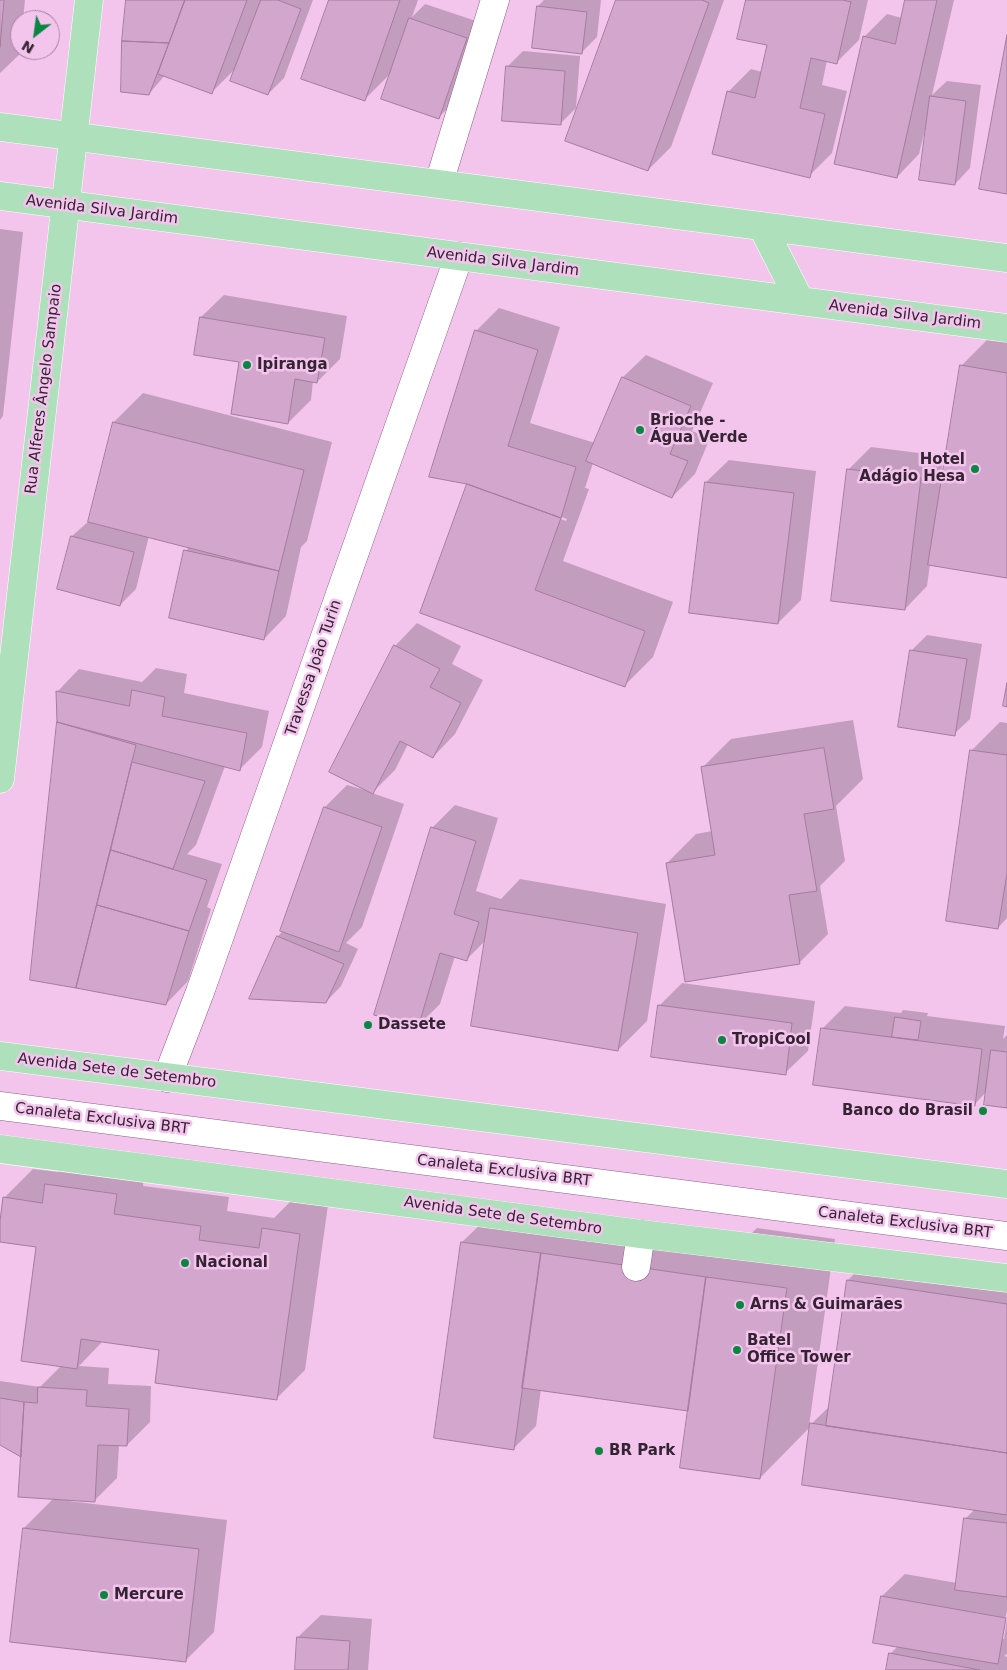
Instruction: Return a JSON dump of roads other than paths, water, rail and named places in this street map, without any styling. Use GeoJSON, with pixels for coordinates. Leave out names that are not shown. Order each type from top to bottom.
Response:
{"type":"FeatureCollection","features":[{"type":"Feature","properties":{"kind":"main road","name":"Rua Alferes Ângelo Sampaio"},"geometry":{"type":"LineString","coordinates":[[0,779],[89,0]]}},
{"type":"Feature","properties":{"kind":"main road"},"geometry":{"type":"LineString","coordinates":[[0,127],[1007,258]]}},
{"type":"Feature","properties":{"kind":"main road","name":"Avenida Silva Jardim"},"geometry":{"type":"LineString","coordinates":[[0,196],[1007,328]]}},
{"type":"Feature","properties":{"kind":"main road"},"geometry":{"type":"LineString","coordinates":[[762,226],[800,301]]}},
{"type":"Feature","properties":{"kind":"main road","name":"Avenida Sete de Setembro"},"geometry":{"type":"LineString","coordinates":[[0,1056],[1007,1184]]}},
{"type":"Feature","properties":{"kind":"main road","name":"Avenida Sete de Setembro"},"geometry":{"type":"LineString","coordinates":[[0,1149],[641,1234],[1007,1278]]}},
{"type":"Feature","properties":{"kind":"street"},"geometry":{"type":"LineString","coordinates":[[439,184],[495,0]]}},
{"type":"Feature","properties":{"kind":"street","name":"Travessa João Turin"},"geometry":{"type":"LineString","coordinates":[[168,1078],[459,256]]}},
{"type":"Feature","properties":{"kind":"street","name":"Canaleta Exclusiva BRT"},"geometry":{"type":"LineString","coordinates":[[0,1106],[1007,1236]]}},
{"type":"Feature","properties":{"kind":"street"},"geometry":{"type":"LineString","coordinates":[[636,1267],[641,1234]]}},
{"type":"Feature","properties":{"kind":"place","name":"Ipiranga"},"geometry":{"type":"Point","coordinates":[247,365]}},
{"type":"Feature","properties":{"kind":"place","name":"Brioche - Água Verde"},"geometry":{"type":"Point","coordinates":[640,430]}},
{"type":"Feature","properties":{"kind":"place","name":"Hotel Adágio Hesa"},"geometry":{"type":"Point","coordinates":[975,469]}},
{"type":"Feature","properties":{"kind":"place","name":"Dassete"},"geometry":{"type":"Point","coordinates":[368,1025]}},
{"type":"Feature","properties":{"kind":"place","name":"TropiCool"},"geometry":{"type":"Point","coordinates":[722,1040]}},
{"type":"Feature","properties":{"kind":"place","name":"Banco do Brasil"},"geometry":{"type":"Point","coordinates":[983,1111]}},
{"type":"Feature","properties":{"kind":"place","name":"Nacional"},"geometry":{"type":"Point","coordinates":[185,1263]}},
{"type":"Feature","properties":{"kind":"place","name":"Arns & Guimarães"},"geometry":{"type":"Point","coordinates":[740,1305]}},
{"type":"Feature","properties":{"kind":"place","name":"Batel Office Tower"},"geometry":{"type":"Point","coordinates":[737,1350]}},
{"type":"Feature","properties":{"kind":"place","name":"BR Park"},"geometry":{"type":"Point","coordinates":[599,1451]}},
{"type":"Feature","properties":{"kind":"place","name":"Mercure"},"geometry":{"type":"Point","coordinates":[104,1595]}}]}
